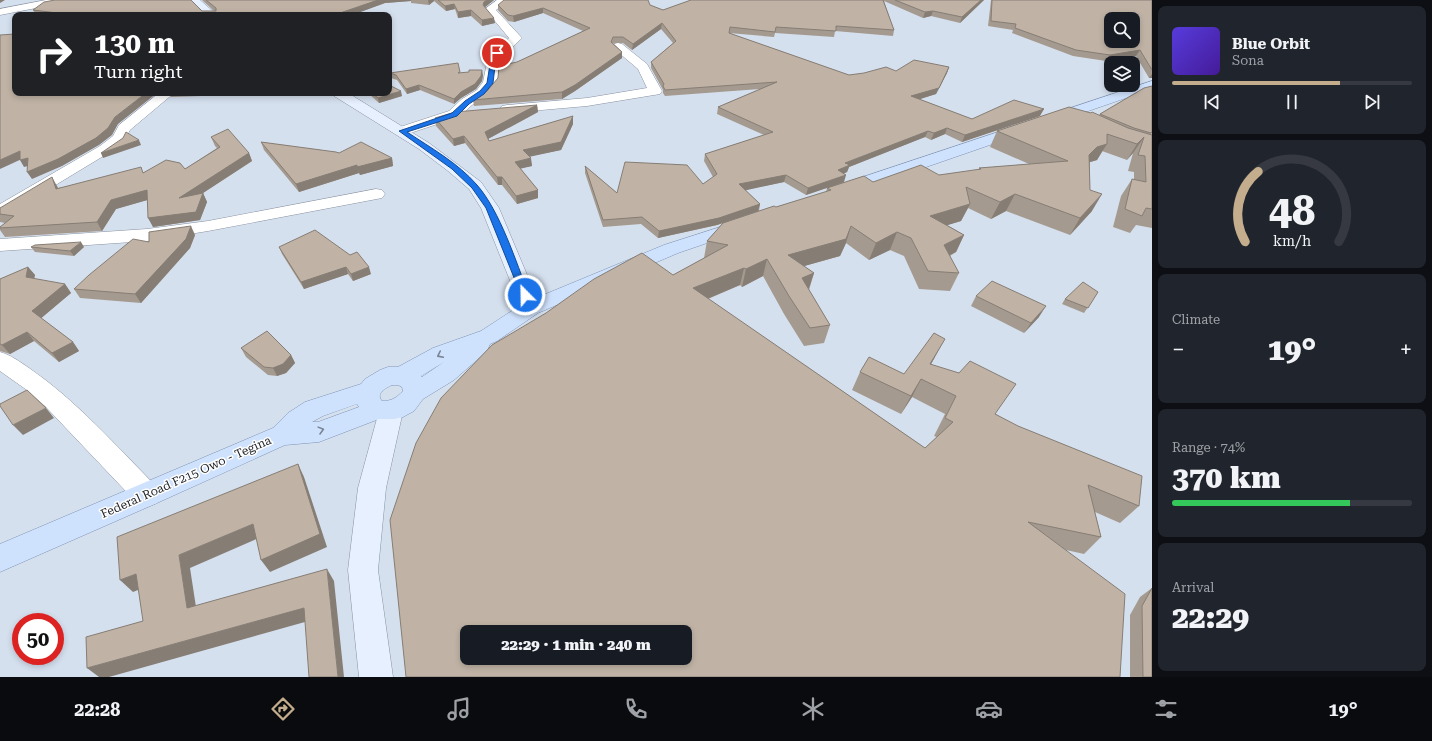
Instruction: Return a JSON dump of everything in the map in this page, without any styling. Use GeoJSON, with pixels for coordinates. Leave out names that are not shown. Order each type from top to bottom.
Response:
{"type":"FeatureCollection","features":[{"type":"Feature","properties":{"kind":"main road"},"geometry":{"type":"LineString","coordinates":[[194,0],[208,12]]}},
{"type":"Feature","properties":{"kind":"main road"},"geometry":{"type":"LineString","coordinates":[[827,195],[1152,85]]}},
{"type":"Feature","properties":{"kind":"main road"},"geometry":{"type":"LineString","coordinates":[[344,96],[402,131],[454,168],[475,186],[490,208],[531,308]]}},
{"type":"Feature","properties":{"kind":"main road"},"geometry":{"type":"LineString","coordinates":[[408,384],[446,374],[489,336],[531,308],[671,249],[753,221]]}},
{"type":"Feature","properties":{"kind":"main road","name":"Federal Road F215 Owo - Tegina"},"geometry":{"type":"LineString","coordinates":[[0,558],[282,435],[319,432],[379,404],[402,407],[410,401],[408,384],[388,376],[376,382],[379,404]]}},
{"type":"Feature","properties":{"kind":"main road"},"geometry":{"type":"LineString","coordinates":[[376,677],[362,570],[372,488],[379,404]]}},
{"type":"Feature","properties":{"kind":"street"},"geometry":{"type":"LineString","coordinates":[[0,12],[62,0]]}},
{"type":"Feature","properties":{"kind":"street"},"geometry":{"type":"LineString","coordinates":[[454,114],[467,102],[482,93],[490,83],[494,58],[516,38],[490,9],[504,0]]}},
{"type":"Feature","properties":{"kind":"street"},"geometry":{"type":"LineString","coordinates":[[494,111],[587,102],[655,91],[643,67],[618,48]]}},
{"type":"Feature","properties":{"kind":"street"},"geometry":{"type":"LineString","coordinates":[[0,211],[105,149],[119,138],[124,128],[163,96]]}},
{"type":"Feature","properties":{"kind":"street"},"geometry":{"type":"LineString","coordinates":[[402,131],[454,114],[478,112]]}},
{"type":"Feature","properties":{"kind":"street"},"geometry":{"type":"LineString","coordinates":[[0,245],[146,235],[208,226],[376,194]]}},
{"type":"Feature","properties":{"kind":"street"},"geometry":{"type":"LineString","coordinates":[[0,360],[32,382],[54,400],[147,495]]}},
{"type":"Feature","properties":{"kind":"building"},"geometry":{"type":"Polygon","coordinates":[[[55,0],[191,0],[202,11],[216,11],[216,8],[206,0],[378,0],[343,12],[49,12],[33,10],[44,2],[55,0]]]}},
{"type":"Feature","properties":{"kind":"building"},"geometry":{"type":"Polygon","coordinates":[[[438,0],[487,0],[483,5],[494,18],[482,20],[471,10],[458,12],[454,4],[445,6],[438,0]]]}},
{"type":"Feature","properties":{"kind":"building"},"geometry":{"type":"Polygon","coordinates":[[[504,0],[648,0],[650,5],[663,10],[691,0],[883,0],[894,30],[836,26],[836,31],[776,27],[775,32],[730,27],[729,33],[849,75],[864,73],[886,67],[896,71],[914,60],[949,67],[939,88],[911,96],[972,119],[1014,100],[1044,109],[965,135],[947,128],[934,133],[928,131],[845,163],[850,165],[838,170],[846,175],[808,188],[786,175],[739,184],[760,204],[719,218],[659,231],[642,217],[603,220],[585,166],[617,193],[625,162],[687,165],[703,184],[717,174],[705,154],[773,132],[718,107],[777,82],[665,90],[663,86],[664,84],[651,62],[676,41],[662,23],[633,44],[623,37],[613,37],[611,42],[622,52],[575,85],[562,92],[473,100],[487,91],[498,78],[499,66],[517,62],[590,28],[543,8],[513,16],[508,15],[498,5],[504,0]]]}},
{"type":"Feature","properties":{"kind":"building"},"geometry":{"type":"Polygon","coordinates":[[[895,0],[981,0],[962,17],[933,11],[925,12],[895,0]]]}},
{"type":"Feature","properties":{"kind":"building"},"geometry":{"type":"Polygon","coordinates":[[[992,0],[1152,0],[1152,70],[1140,50],[1110,55],[1076,50],[1015,28],[1016,24],[991,21],[992,0]]]}},
{"type":"Feature","properties":{"kind":"building"},"geometry":{"type":"Polygon","coordinates":[[[12,34],[12,96],[142,96],[115,117],[108,128],[96,138],[58,159],[27,172],[28,158],[20,160],[20,151],[0,160],[0,35],[12,34]]]}},
{"type":"Feature","properties":{"kind":"building"},"geometry":{"type":"Polygon","coordinates":[[[458,63],[460,72],[458,73],[469,72],[469,70],[482,70],[481,76],[475,84],[461,92],[454,99],[419,85],[406,89],[396,75],[392,73],[458,63]]]}},
{"type":"Feature","properties":{"kind":"building"},"geometry":{"type":"Polygon","coordinates":[[[392,86],[401,91],[392,94],[392,86]]]}},
{"type":"Feature","properties":{"kind":"building"},"geometry":{"type":"Polygon","coordinates":[[[1152,86],[1151,133],[1134,128],[1100,114],[1137,92],[1140,92],[1144,88],[1152,86]]]}},
{"type":"Feature","properties":{"kind":"building"},"geometry":{"type":"Polygon","coordinates":[[[537,105],[485,132],[489,141],[573,116],[561,142],[523,150],[531,158],[515,162],[538,190],[516,196],[502,177],[497,177],[464,136],[453,139],[435,118],[455,112],[537,105]]]}},
{"type":"Feature","properties":{"kind":"building"},"geometry":{"type":"Polygon","coordinates":[[[1069,107],[1092,112],[1128,128],[1152,135],[1152,209],[1146,208],[1142,216],[1125,209],[1132,179],[1146,182],[1145,156],[1138,155],[1144,137],[1137,144],[1107,134],[1107,144],[1097,147],[1089,155],[1090,190],[1102,194],[1080,218],[1015,194],[1000,202],[966,187],[970,204],[930,216],[964,235],[944,245],[959,273],[928,271],[911,238],[897,232],[876,243],[851,226],[846,239],[788,255],[814,273],[802,278],[830,325],[810,328],[767,259],[746,269],[744,268],[693,288],[925,448],[953,422],[945,418],[956,396],[921,379],[911,396],[860,372],[869,357],[904,374],[934,333],[945,339],[930,364],[959,373],[970,361],[1016,384],[995,414],[1018,426],[1142,476],[1139,506],[1088,485],[1101,537],[1028,522],[1125,594],[1120,677],[406,677],[390,520],[416,443],[441,398],[492,345],[546,313],[594,279],[642,253],[673,275],[728,245],[707,241],[723,223],[774,206],[776,207],[831,190],[827,188],[864,176],[873,182],[921,165],[939,175],[981,169],[979,168],[1068,161],[997,131],[1069,107]]]}},
{"type":"Feature","properties":{"kind":"building"},"geometry":{"type":"Polygon","coordinates":[[[228,129],[249,153],[179,198],[203,193],[196,212],[148,218],[147,190],[111,200],[97,222],[0,228],[14,216],[0,214],[0,208],[52,177],[56,189],[141,167],[143,173],[166,160],[180,163],[185,169],[220,147],[211,137],[228,129]]]}},
{"type":"Feature","properties":{"kind":"building"},"geometry":{"type":"Polygon","coordinates":[[[126,132],[139,140],[101,153],[123,138],[126,132]]]}},
{"type":"Feature","properties":{"kind":"building"},"geometry":{"type":"Polygon","coordinates":[[[261,142],[339,153],[361,142],[392,158],[357,167],[357,165],[296,184],[261,142]]]}},
{"type":"Feature","properties":{"kind":"building"},"geometry":{"type":"Polygon","coordinates":[[[191,226],[186,239],[135,294],[74,289],[133,239],[149,242],[149,232],[191,226]]]}},
{"type":"Feature","properties":{"kind":"building"},"geometry":{"type":"Polygon","coordinates":[[[315,230],[350,255],[357,252],[369,267],[351,274],[346,267],[301,282],[279,247],[315,230]]]}},
{"type":"Feature","properties":{"kind":"building"},"geometry":{"type":"Polygon","coordinates":[[[81,242],[70,251],[31,247],[35,245],[81,242]]]}},
{"type":"Feature","properties":{"kind":"building"},"geometry":{"type":"Polygon","coordinates":[[[28,267],[26,277],[65,284],[32,311],[73,342],[52,353],[27,332],[2,345],[0,344],[0,279],[28,267]]]}},
{"type":"Feature","properties":{"kind":"building"},"geometry":{"type":"Polygon","coordinates":[[[992,281],[1046,306],[1031,323],[976,296],[992,281]]]}},
{"type":"Feature","properties":{"kind":"building"},"geometry":{"type":"Polygon","coordinates":[[[1083,282],[1098,292],[1088,308],[1065,299],[1083,282]]]}},
{"type":"Feature","properties":{"kind":"building"},"geometry":{"type":"Polygon","coordinates":[[[267,331],[291,355],[283,364],[273,368],[264,367],[241,348],[267,331]]]}},
{"type":"Feature","properties":{"kind":"building"},"geometry":{"type":"Polygon","coordinates":[[[27,390],[46,408],[13,425],[0,404],[27,390]]]}},
{"type":"Feature","properties":{"kind":"building"},"geometry":{"type":"Polygon","coordinates":[[[298,464],[320,534],[261,560],[253,524],[179,555],[187,608],[327,569],[338,677],[309,677],[304,608],[87,668],[86,637],[143,621],[136,574],[120,580],[117,537],[298,464]]]}},
{"type":"Feature","properties":{"kind":"building"},"geometry":{"type":"Polygon","coordinates":[[[1152,588],[1152,677],[1143,677],[1142,606],[1152,588]]]}},
{"type":"Feature","properties":{"kind":"route"},"geometry":{"type":"LineString","coordinates":[[497,53],[494,58],[490,83],[482,93],[467,102],[454,114],[402,131],[454,168],[475,186],[490,208],[525,295]]}}]}
